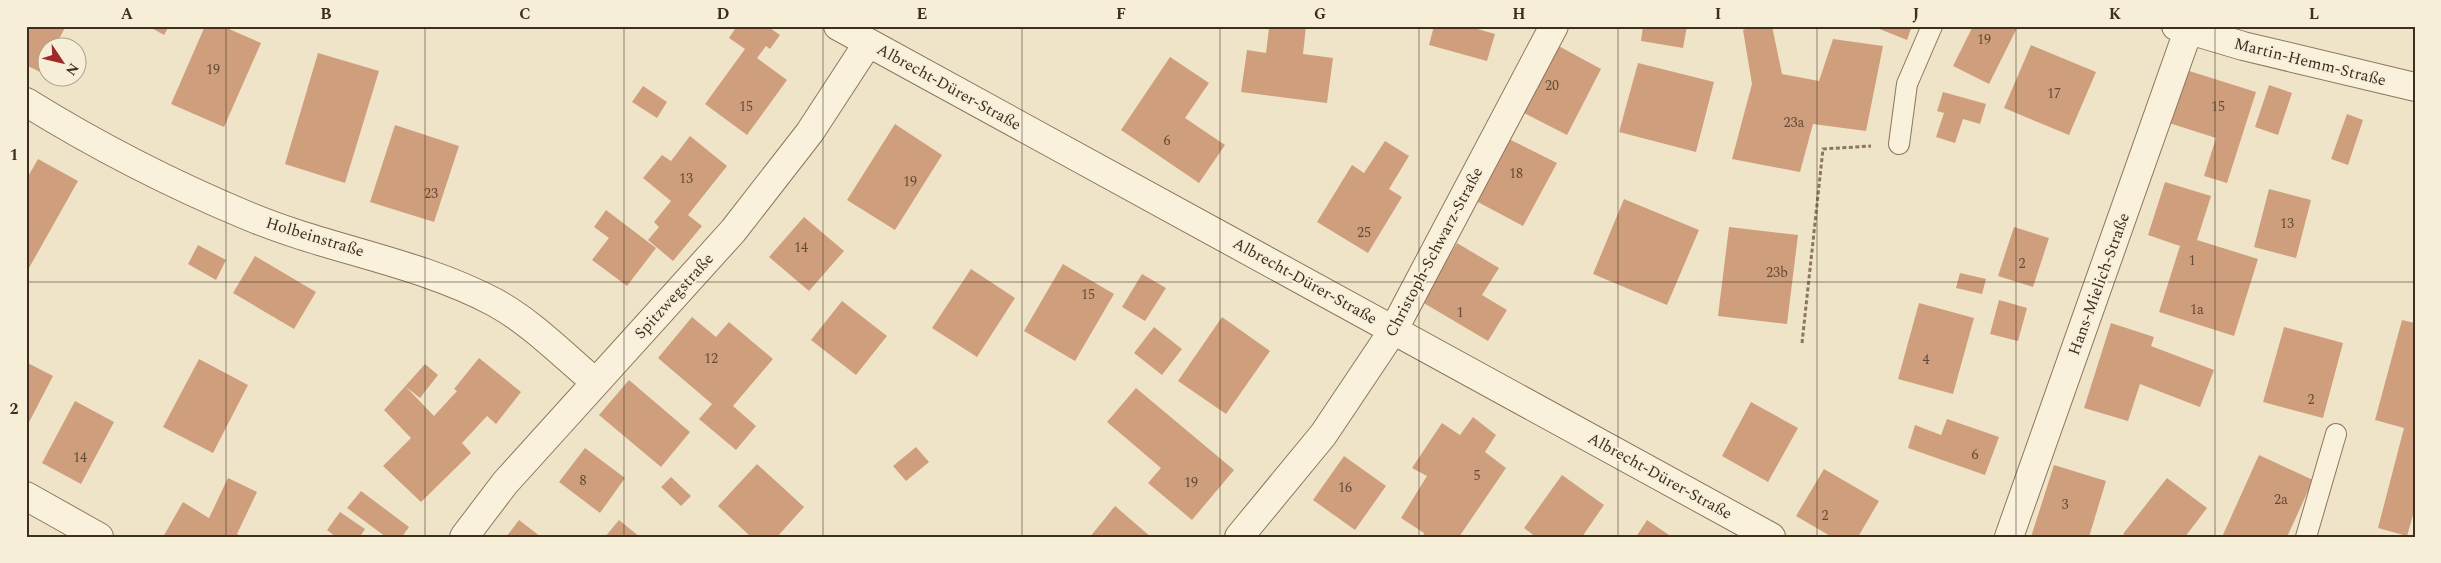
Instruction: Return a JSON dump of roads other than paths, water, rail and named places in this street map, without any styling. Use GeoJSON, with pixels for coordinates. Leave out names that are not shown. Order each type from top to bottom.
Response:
{"type":"FeatureCollection","features":[{"type":"Feature","properties":{"kind":"street","name":"Albrecht-Dürer-Straße"},"geometry":{"type":"LineString","coordinates":[[838,26],[1771,537]]}},
{"type":"Feature","properties":{"kind":"street","name":"Christoph-Schwarz-Straße"},"geometry":{"type":"LineString","coordinates":[[1238,537],[1323,435],[1394,329],[1554,26]]}},
{"type":"Feature","properties":{"kind":"street","name":"Martin-Hemm-Straße"},"geometry":{"type":"LineString","coordinates":[[2182,29],[2415,87]]}},
{"type":"Feature","properties":{"kind":"street","name":"Hans-Mielich-Straße"},"geometry":{"type":"LineString","coordinates":[[2009,537],[2182,29]]}},
{"type":"Feature","properties":{"kind":"street","name":"Spitzwegstraße"},"geometry":{"type":"LineString","coordinates":[[464,537],[505,484],[595,382],[664,310],[733,231],[810,132],[868,43]]}},
{"type":"Feature","properties":{"kind":"street","name":"Holbeinstraße"},"geometry":{"type":"LineString","coordinates":[[26,102],[119,156],[249,217],[309,238],[395,261],[452,282],[496,303],[537,332],[595,382]]}},
{"type":"Feature","properties":{"kind":"street"},"geometry":{"type":"LineString","coordinates":[[26,496],[96,536]]}},
{"type":"Feature","properties":{"kind":"lane"},"geometry":{"type":"LineString","coordinates":[[1899,144],[1907,84],[1932,26]]}},
{"type":"Feature","properties":{"kind":"lane"},"geometry":{"type":"LineString","coordinates":[[2306,537],[2336,434]]}}]}
